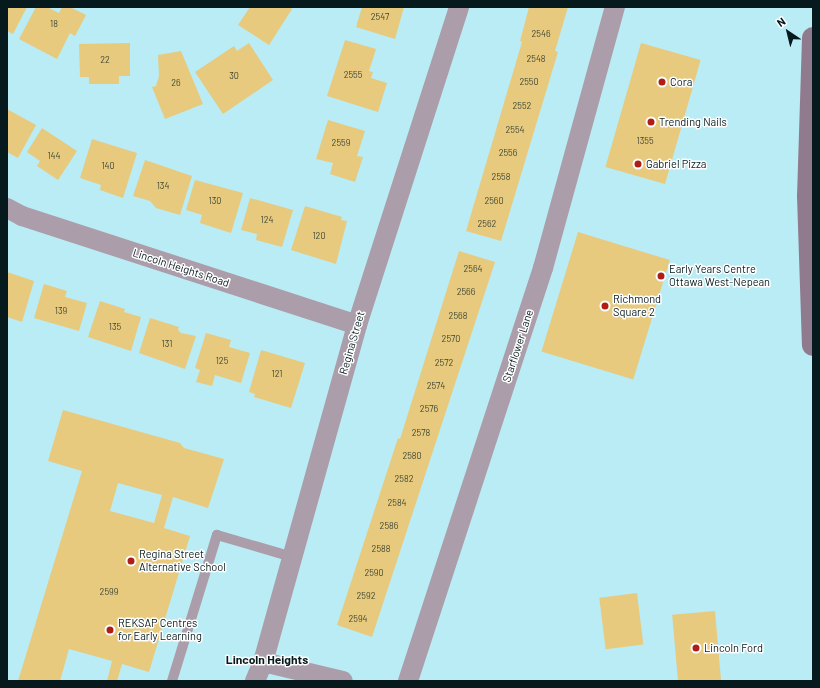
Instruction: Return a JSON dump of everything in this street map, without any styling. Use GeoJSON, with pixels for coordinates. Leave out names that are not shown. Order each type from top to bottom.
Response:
{"type":"FeatureCollection","features":[{"type":"Feature","properties":{"kind":"main road"},"geometry":{"type":"LineString","coordinates":[[813,38],[810,171],[813,345]]}},
{"type":"Feature","properties":{"kind":"street","name":"Regina Street"},"geometry":{"type":"LineString","coordinates":[[255,681],[263,662],[357,325],[459,7]]}},
{"type":"Feature","properties":{"kind":"street","name":"Starflower Lane"},"geometry":{"type":"LineString","coordinates":[[408,681],[543,268],[615,7]]}},
{"type":"Feature","properties":{"kind":"street","name":"Lincoln Heights Road"},"geometry":{"type":"LineString","coordinates":[[7,208],[22,216],[357,325]]}},
{"type":"Feature","properties":{"kind":"street"},"geometry":{"type":"LineString","coordinates":[[263,662],[343,681]]}},
{"type":"Feature","properties":{"kind":"lane"},"geometry":{"type":"LineString","coordinates":[[172,681],[217,535],[292,558]]}},
{"type":"Feature","properties":{"kind":"building"},"geometry":{"type":"Polygon","coordinates":[[[7,7],[27,7],[13,34],[7,31],[7,7]]]}},
{"type":"Feature","properties":{"kind":"building"},"geometry":{"type":"Polygon","coordinates":[[[36,7],[47,7],[59,13],[62,7],[70,7],[86,15],[75,36],[70,33],[57,59],[19,39],[36,7]]]}},
{"type":"Feature","properties":{"kind":"building"},"geometry":{"type":"Polygon","coordinates":[[[250,7],[290,7],[292,9],[269,45],[238,25],[250,7]]]}},
{"type":"Feature","properties":{"kind":"building"},"geometry":{"type":"Polygon","coordinates":[[[362,7],[404,7],[395,39],[356,27],[362,7]]]}},
{"type":"Feature","properties":{"kind":"building"},"geometry":{"type":"Polygon","coordinates":[[[529,7],[568,7],[555,51],[558,52],[501,241],[466,231],[522,42],[520,41],[529,7]]]}},
{"type":"Feature","properties":{"kind":"building"},"geometry":{"type":"Polygon","coordinates":[[[345,40],[376,49],[369,71],[373,72],[371,78],[387,83],[378,112],[327,96],[345,40]]]}},
{"type":"Feature","properties":{"kind":"building"},"geometry":{"type":"Polygon","coordinates":[[[130,43],[130,76],[119,76],[119,84],[89,84],[89,77],[80,77],[79,44],[130,43]]]}},
{"type":"Feature","properties":{"kind":"building"},"geometry":{"type":"Polygon","coordinates":[[[249,43],[273,80],[223,114],[195,72],[234,46],[237,51],[249,43]]]}},
{"type":"Feature","properties":{"kind":"building"},"geometry":{"type":"Polygon","coordinates":[[[641,43],[701,60],[665,184],[605,167],[641,43]]]}},
{"type":"Feature","properties":{"kind":"building"},"geometry":{"type":"Polygon","coordinates":[[[181,51],[203,104],[165,119],[152,87],[156,86],[159,76],[158,55],[181,51]]]}},
{"type":"Feature","properties":{"kind":"building"},"geometry":{"type":"Polygon","coordinates":[[[7,109],[36,125],[18,158],[7,152],[7,109]]]}},
{"type":"Feature","properties":{"kind":"building"},"geometry":{"type":"Polygon","coordinates":[[[328,120],[365,131],[357,156],[363,157],[355,182],[330,174],[333,163],[316,159],[328,120]]]}},
{"type":"Feature","properties":{"kind":"building"},"geometry":{"type":"Polygon","coordinates":[[[42,128],[77,151],[58,180],[37,166],[40,161],[27,152],[42,128]]]}},
{"type":"Feature","properties":{"kind":"building"},"geometry":{"type":"Polygon","coordinates":[[[92,139],[137,153],[123,198],[100,190],[101,185],[80,178],[92,139]]]}},
{"type":"Feature","properties":{"kind":"building"},"geometry":{"type":"Polygon","coordinates":[[[145,160],[192,176],[180,215],[156,208],[150,201],[133,196],[145,160]]]}},
{"type":"Feature","properties":{"kind":"building"},"geometry":{"type":"Polygon","coordinates":[[[195,180],[243,193],[231,233],[200,223],[202,215],[186,210],[195,180]]]}},
{"type":"Feature","properties":{"kind":"building"},"geometry":{"type":"Polygon","coordinates":[[[250,198],[293,210],[282,247],[256,240],[257,234],[241,230],[250,198]]]}},
{"type":"Feature","properties":{"kind":"building"},"geometry":{"type":"Polygon","coordinates":[[[305,206],[342,217],[341,220],[347,221],[336,264],[291,250],[305,206]]]}},
{"type":"Feature","properties":{"kind":"building","name":"Richmond Square 2"},"geometry":{"type":"Polygon","coordinates":[[[578,232],[670,260],[633,380],[541,352],[578,232]]]}},
{"type":"Feature","properties":{"kind":"building"},"geometry":{"type":"Polygon","coordinates":[[[459,251],[495,262],[372,637],[337,625],[398,438],[400,439],[459,251]]]}},
{"type":"Feature","properties":{"kind":"building"},"geometry":{"type":"Polygon","coordinates":[[[7,272],[34,281],[22,322],[7,317],[7,272]]]}},
{"type":"Feature","properties":{"kind":"building"},"geometry":{"type":"Polygon","coordinates":[[[44,284],[67,291],[65,297],[87,303],[79,331],[34,318],[44,284]]]}},
{"type":"Feature","properties":{"kind":"building"},"geometry":{"type":"Polygon","coordinates":[[[100,301],[125,309],[124,312],[141,317],[131,351],[88,337],[100,301]]]}},
{"type":"Feature","properties":{"kind":"building"},"geometry":{"type":"Polygon","coordinates":[[[150,318],[179,327],[178,330],[181,333],[196,336],[185,369],[139,353],[150,318]]]}},
{"type":"Feature","properties":{"kind":"building"},"geometry":{"type":"Polygon","coordinates":[[[206,333],[231,340],[229,347],[250,353],[241,383],[215,375],[212,386],[196,382],[200,370],[195,368],[206,333]]]}},
{"type":"Feature","properties":{"kind":"building"},"geometry":{"type":"Polygon","coordinates":[[[261,350],[305,363],[291,408],[254,397],[255,394],[249,392],[261,350]]]}},
{"type":"Feature","properties":{"kind":"building"},"geometry":{"type":"Polygon","coordinates":[[[63,410],[180,443],[184,448],[224,459],[208,508],[173,497],[164,528],[190,536],[149,672],[122,664],[117,681],[107,681],[112,661],[69,649],[60,681],[18,681],[82,471],[48,461],[63,410]],[[118,483],[110,511],[154,523],[162,495],[118,483]]]}},
{"type":"Feature","properties":{"kind":"building"},"geometry":{"type":"Polygon","coordinates":[[[637,593],[643,645],[606,649],[599,598],[637,593]]]}},
{"type":"Feature","properties":{"kind":"building","name":"Lincoln Ford"},"geometry":{"type":"Polygon","coordinates":[[[715,611],[721,681],[678,681],[672,615],[715,611]]]}},
{"type":"Feature","properties":{"kind":"place","name":"Cora"},"geometry":{"type":"Point","coordinates":[662,82]}},
{"type":"Feature","properties":{"kind":"place","name":"Trending Nails"},"geometry":{"type":"Point","coordinates":[651,122]}},
{"type":"Feature","properties":{"kind":"place","name":"Gabriel Pizza"},"geometry":{"type":"Point","coordinates":[638,164]}},
{"type":"Feature","properties":{"kind":"place","name":"Early Years Centre Ottawa West-Nepean"},"geometry":{"type":"Point","coordinates":[661,276]}},
{"type":"Feature","properties":{"kind":"place","name":"Richmond Square 2"},"geometry":{"type":"Point","coordinates":[605,306]}},
{"type":"Feature","properties":{"kind":"place","name":"Regina Street Alternative School"},"geometry":{"type":"Point","coordinates":[131,561]}},
{"type":"Feature","properties":{"kind":"place","name":"REKSAP Centres for Early Learning"},"geometry":{"type":"Point","coordinates":[110,630]}},
{"type":"Feature","properties":{"kind":"place","name":"Lincoln Ford"},"geometry":{"type":"Point","coordinates":[696,648]}},
{"type":"Feature","properties":{"kind":"district","name":"Lincoln Heights"},"geometry":{"type":"Point","coordinates":[267,660]}}]}
